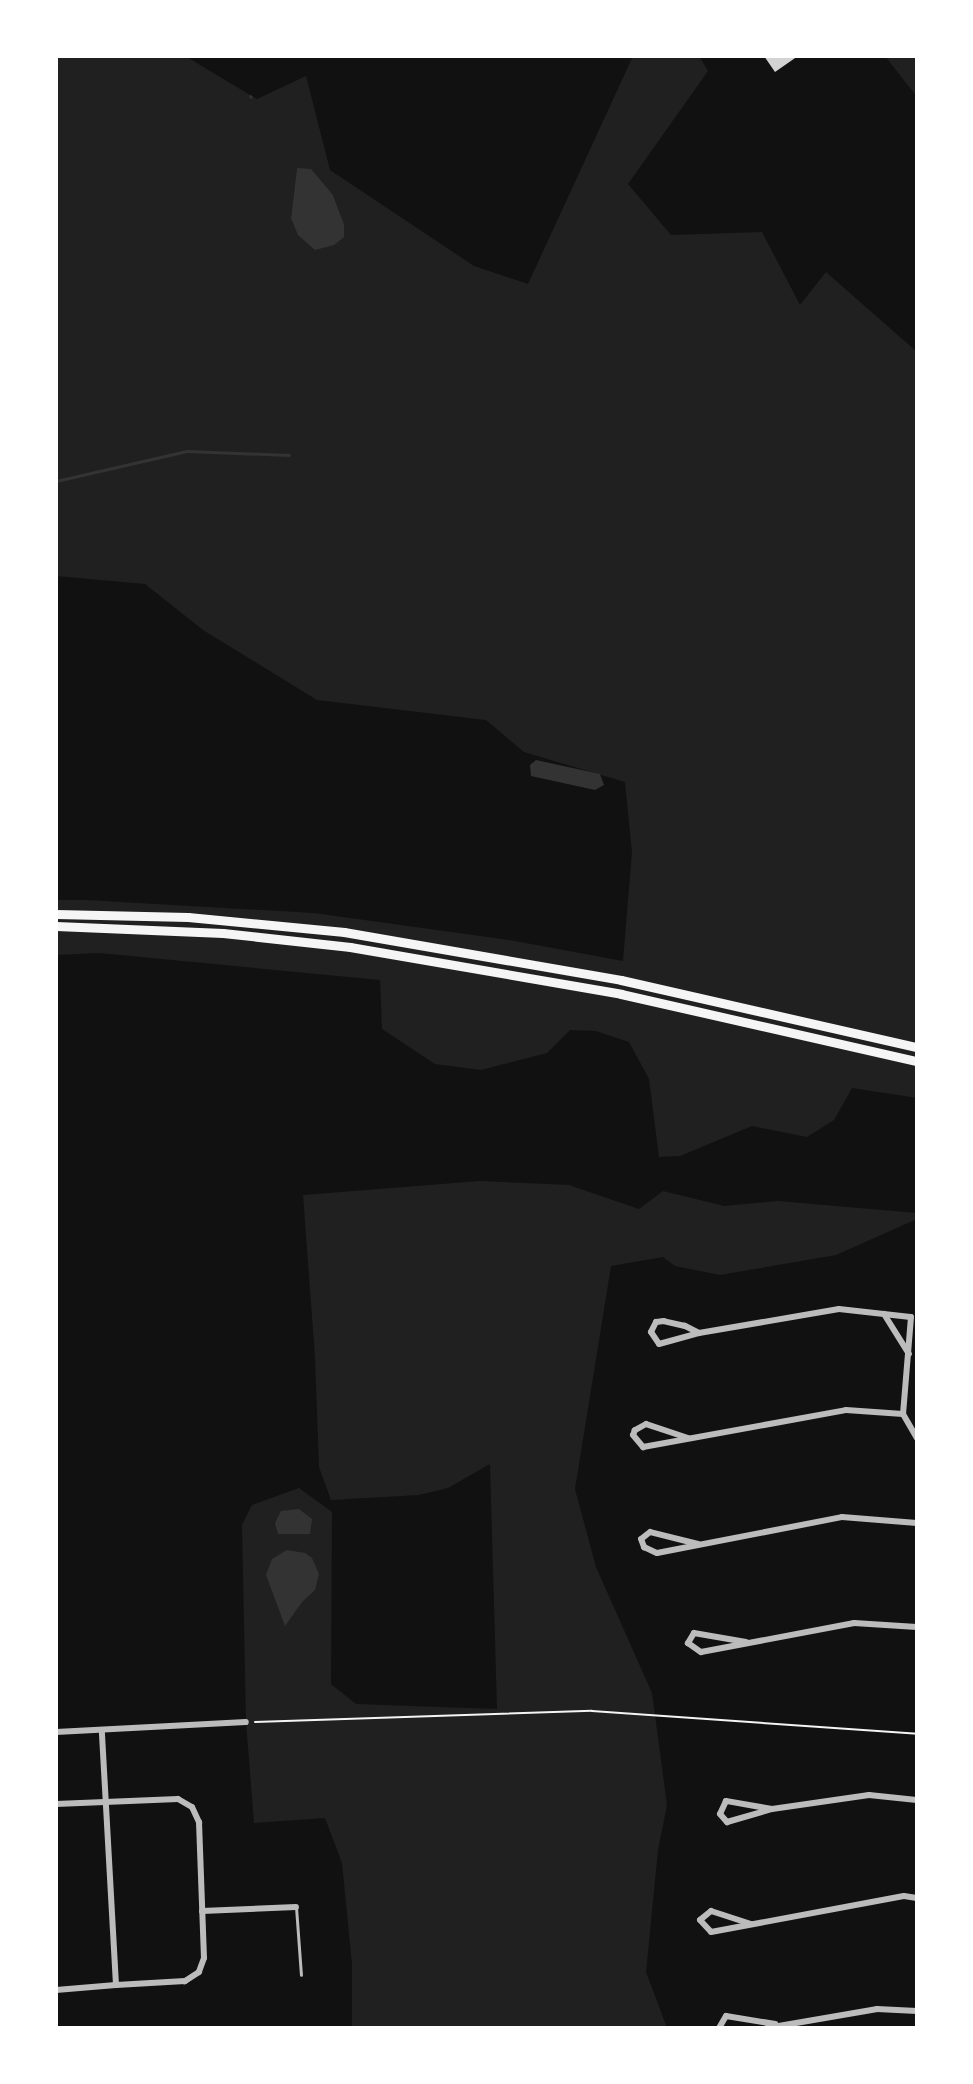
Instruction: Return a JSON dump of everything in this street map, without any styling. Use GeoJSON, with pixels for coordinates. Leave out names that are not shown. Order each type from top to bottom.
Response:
{"type":"FeatureCollection","features":[{"type":"Feature","properties":{"kind":"highway"},"geometry":{"type":"LineString","coordinates":[[56,914],[188,917],[344,932],[621,980],[917,1047]]}},
{"type":"Feature","properties":{"kind":"highway"},"geometry":{"type":"LineString","coordinates":[[56,926],[223,933],[350,947],[621,994],[917,1061]]}},
{"type":"Feature","properties":{"kind":"street"},"geometry":{"type":"LineString","coordinates":[[699,1333],[664,1321],[656,1322],[651,1332],[659,1344],[699,1333],[839,1309],[911,1317],[903,1414],[917,1438]]}},
{"type":"Feature","properties":{"kind":"street"},"geometry":{"type":"LineString","coordinates":[[884,1314],[909,1354]]}},
{"type":"Feature","properties":{"kind":"street"},"geometry":{"type":"LineString","coordinates":[[688,1438],[646,1424],[635,1430],[633,1435],[643,1447],[846,1410],[903,1414]]}},
{"type":"Feature","properties":{"kind":"street"},"geometry":{"type":"LineString","coordinates":[[698,1544],[650,1532],[641,1539],[644,1547],[657,1553],[842,1517],[917,1523]]}},
{"type":"Feature","properties":{"kind":"street"},"geometry":{"type":"LineString","coordinates":[[746,1642],[694,1633],[688,1643],[701,1652],[854,1623],[917,1627]]}},
{"type":"Feature","properties":{"kind":"street"},"geometry":{"type":"LineString","coordinates":[[56,1732],[246,1722]]}},
{"type":"Feature","properties":{"kind":"street"},"geometry":{"type":"LineString","coordinates":[[102,1731],[116,1985]]}},
{"type":"Feature","properties":{"kind":"street"},"geometry":{"type":"LineString","coordinates":[[772,1809],[726,1801],[720,1814],[727,1822],[772,1809],[869,1795],[917,1800]]}},
{"type":"Feature","properties":{"kind":"street"},"geometry":{"type":"LineString","coordinates":[[56,1804],[178,1799],[192,1807],[199,1822],[204,1958],[199,1972],[185,1981],[56,1990]]}},
{"type":"Feature","properties":{"kind":"street"},"geometry":{"type":"LineString","coordinates":[[751,1924],[743,1918],[711,1911],[700,1920],[711,1932],[904,1896],[917,1898]]}},
{"type":"Feature","properties":{"kind":"street"},"geometry":{"type":"LineString","coordinates":[[202,1911],[296,1907]]}},
{"type":"Feature","properties":{"kind":"street"},"geometry":{"type":"LineString","coordinates":[[767,2028],[877,2009],[917,2011]]}},
{"type":"Feature","properties":{"kind":"street"},"geometry":{"type":"LineString","coordinates":[[719,2028],[726,2016],[778,2025]]}},
{"type":"Feature","properties":{"kind":"lane"},"geometry":{"type":"LineString","coordinates":[[296,1907],[301,1975]]}},
{"type":"Feature","properties":{"kind":"path"},"geometry":{"type":"LineString","coordinates":[[246,1722],[563,1711],[917,1734]]}},
{"type":"Feature","properties":{"kind":"shaded area"},"geometry":{"type":"Polygon","coordinates":[[[56,56],[185,56],[257,99],[306,76],[330,170],[474,266],[528,284],[633,56],[699,56],[708,71],[628,184],[671,235],[762,232],[800,305],[826,272],[917,352],[917,1098],[852,1088],[834,1120],[807,1137],[752,1126],[680,1156],[659,1157],[649,1079],[629,1042],[596,1031],[570,1030],[547,1053],[481,1070],[435,1064],[382,1029],[380,980],[99,953],[56,955],[56,900],[86,900],[314,913],[509,940],[623,961],[632,852],[625,782],[524,752],[486,720],[317,700],[203,630],[145,584],[56,576],[56,56]],[[297,168],[291,218],[344,224],[333,195],[297,168]]]}},
{"type":"Feature","properties":{"kind":"shaded area"},"geometry":{"type":"Polygon","coordinates":[[[885,56],[917,56],[917,97],[885,56]]]}},
{"type":"Feature","properties":{"kind":"shaded area"},"geometry":{"type":"Polygon","coordinates":[[[297,168],[311,169],[333,195],[344,224],[344,237],[334,245],[315,250],[298,235],[291,218],[297,168]]]}},
{"type":"Feature","properties":{"kind":"shaded area"},"geometry":{"type":"Polygon","coordinates":[[[536,760],[600,774],[604,785],[595,790],[531,776],[530,765],[536,760]]]}},
{"type":"Feature","properties":{"kind":"shaded area"},"geometry":{"type":"Polygon","coordinates":[[[480,1181],[569,1185],[639,1209],[663,1191],[724,1206],[778,1201],[917,1213],[917,1219],[836,1255],[720,1275],[675,1266],[663,1257],[611,1266],[575,1489],[596,1567],[652,1693],[667,1805],[658,1850],[646,1972],[667,2028],[352,2028],[352,1964],[342,1863],[325,1818],[254,1823],[246,1722],[242,1525],[252,1505],[299,1488],[332,1512],[331,1684],[356,1704],[497,1709],[490,1464],[448,1488],[419,1495],[331,1500],[319,1467],[315,1357],[303,1195],[480,1181]]]}},
{"type":"Feature","properties":{"kind":"shaded area"},"geometry":{"type":"Polygon","coordinates":[[[299,1509],[312,1519],[310,1534],[278,1534],[275,1523],[281,1511],[299,1509]]]}},
{"type":"Feature","properties":{"kind":"shaded area"},"geometry":{"type":"Polygon","coordinates":[[[287,1550],[305,1553],[312,1558],[319,1574],[315,1590],[285,1626],[266,1575],[272,1559],[287,1550]]]}},
{"type":"Feature","properties":{"kind":"building"},"geometry":{"type":"Polygon","coordinates":[[[764,56],[798,56],[775,72],[764,56]]]}},
{"type":"Feature","properties":{"kind":"waterway"},"geometry":{"type":"LineString","coordinates":[[56,481],[187,451],[289,455]]}}]}
